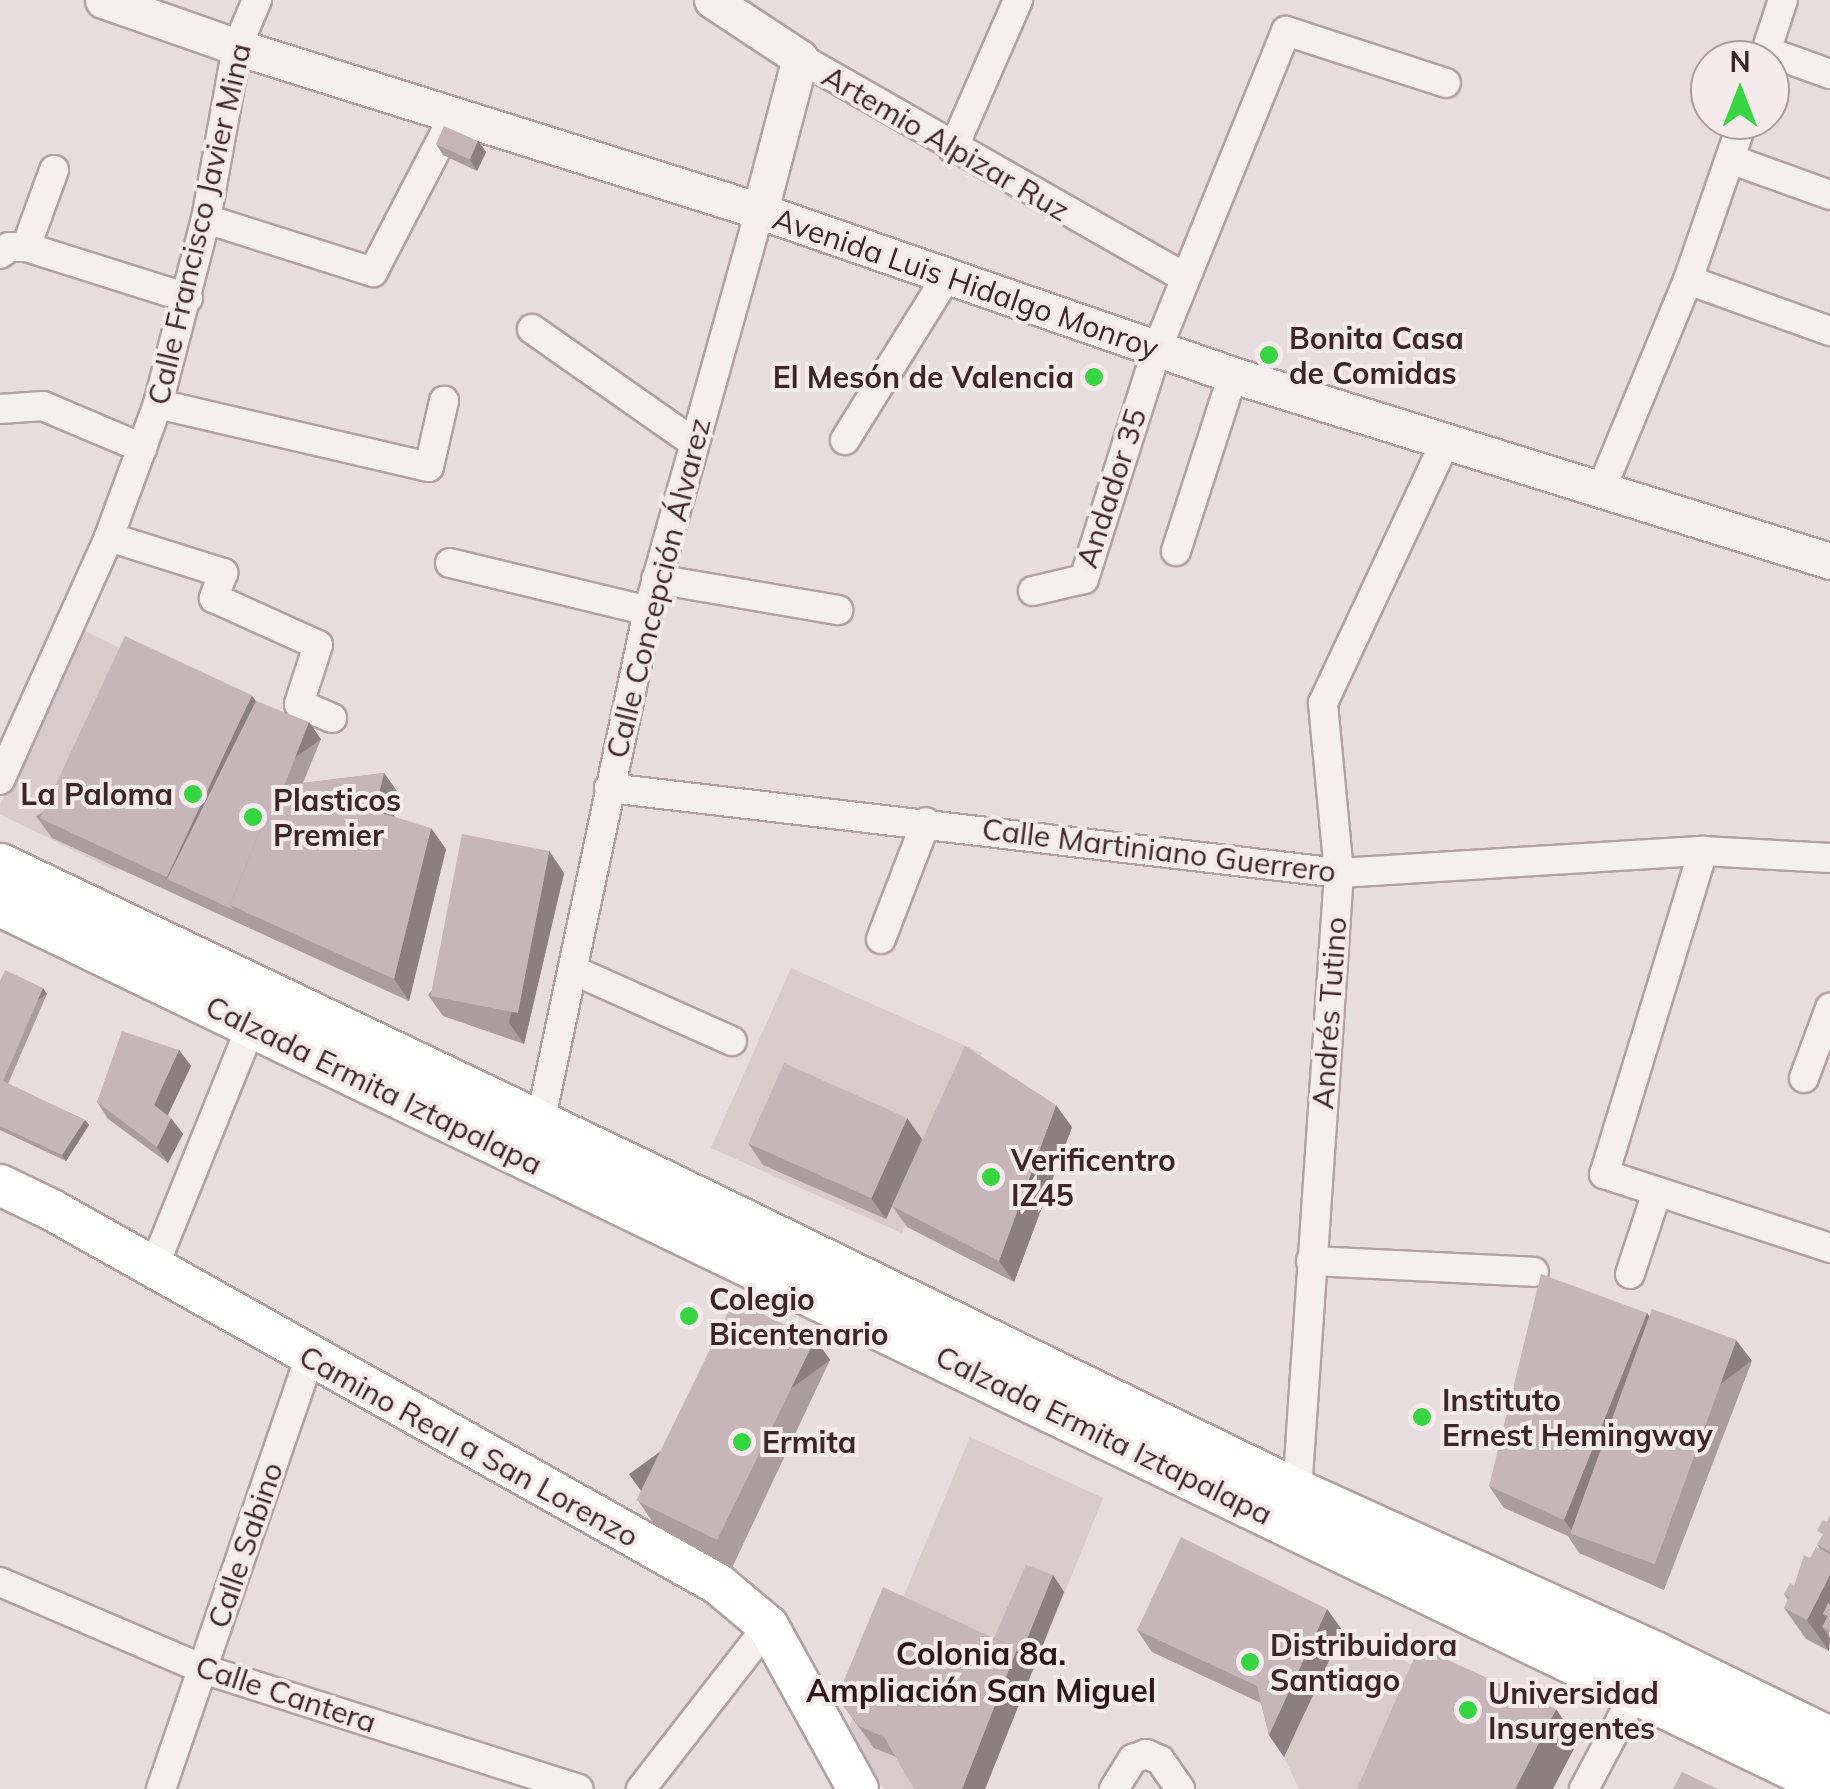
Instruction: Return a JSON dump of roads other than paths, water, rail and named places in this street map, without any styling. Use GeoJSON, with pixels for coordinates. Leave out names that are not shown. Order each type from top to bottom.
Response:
{"type":"FeatureCollection","features":[{"type":"Feature","properties":{"kind":"main road","name":"Calzada Ermita Iztapalapa"},"geometry":{"type":"LineString","coordinates":[[0,866],[540,1123],[1296,1492],[1646,1673],[1830,1785]]}},
{"type":"Feature","properties":{"kind":"main road","name":"Calzada Ermita Iztapalapa"},"geometry":{"type":"LineString","coordinates":[[0,904],[251,1026],[1646,1673],[1830,1740]]}},
{"type":"Feature","properties":{"kind":"main road","name":"Camino Real a San Lorenzo"},"geometry":{"type":"LineString","coordinates":[[0,1185],[718,1584],[768,1626],[858,1789]]}},
{"type":"Feature","properties":{"kind":"street","name":"Avenida Luis Hidalgo Monroy"},"geometry":{"type":"LineString","coordinates":[[104,0],[238,48],[760,210],[1233,376],[1830,561]]}},
{"type":"Feature","properties":{"kind":"street","name":"Calle Francisco Javier Mina"},"geometry":{"type":"LineString","coordinates":[[0,780],[109,538],[158,404],[206,219],[238,48],[257,0]]}},
{"type":"Feature","properties":{"kind":"street","name":"Artemio Alpizar Ruz"},"geometry":{"type":"LineString","coordinates":[[712,0],[953,150],[1186,278]]}},
{"type":"Feature","properties":{"kind":"street"},"geometry":{"type":"LineString","coordinates":[[953,150],[1018,0]]}},
{"type":"Feature","properties":{"kind":"street"},"geometry":{"type":"LineString","coordinates":[[1769,40],[1783,0]]}},
{"type":"Feature","properties":{"kind":"street"},"geometry":{"type":"LineString","coordinates":[[1157,349],[1286,31],[1446,83]]}},
{"type":"Feature","properties":{"kind":"street","name":"Calle Concepción Álvarez"},"geometry":{"type":"LineString","coordinates":[[540,1123],[648,611],[800,58]]}},
{"type":"Feature","properties":{"kind":"street"},"geometry":{"type":"LineString","coordinates":[[1790,63],[1830,74]]}},
{"type":"Feature","properties":{"kind":"street"},"geometry":{"type":"LineString","coordinates":[[206,219],[373,272],[455,115]]}},
{"type":"Feature","properties":{"kind":"street"},"geometry":{"type":"LineString","coordinates":[[1601,490],[1688,280],[1736,140]]}},
{"type":"Feature","properties":{"kind":"street"},"geometry":{"type":"LineString","coordinates":[[1730,159],[1830,196]]}},
{"type":"Feature","properties":{"kind":"street"},"geometry":{"type":"LineString","coordinates":[[54,170],[13,251],[188,298]]}},
{"type":"Feature","properties":{"kind":"street"},"geometry":{"type":"LineString","coordinates":[[844,440],[947,276]]}},
{"type":"Feature","properties":{"kind":"street"},"geometry":{"type":"LineString","coordinates":[[1688,280],[1830,331]]}},
{"type":"Feature","properties":{"kind":"street"},"geometry":{"type":"LineString","coordinates":[[532,329],[693,442]]}},
{"type":"Feature","properties":{"kind":"street","name":"Andador 35"},"geometry":{"type":"LineString","coordinates":[[1033,591],[1084,579],[1157,349]]}},
{"type":"Feature","properties":{"kind":"street"},"geometry":{"type":"LineString","coordinates":[[1176,551],[1233,376]]}},
{"type":"Feature","properties":{"kind":"street"},"geometry":{"type":"LineString","coordinates":[[158,404],[429,467],[444,401]]}},
{"type":"Feature","properties":{"kind":"street"},"geometry":{"type":"LineString","coordinates":[[0,409],[43,406],[142,448]]}},
{"type":"Feature","properties":{"kind":"street","name":"Andrés Tutino"},"geometry":{"type":"LineString","coordinates":[[1296,1492],[1339,873],[1323,703],[1445,442]]}},
{"type":"Feature","properties":{"kind":"street"},"geometry":{"type":"LineString","coordinates":[[109,538],[224,573],[214,598],[318,645],[299,704],[332,718]]}},
{"type":"Feature","properties":{"kind":"street"},"geometry":{"type":"LineString","coordinates":[[450,563],[648,611]]}},
{"type":"Feature","properties":{"kind":"street"},"geometry":{"type":"LineString","coordinates":[[656,580],[838,610]]}},
{"type":"Feature","properties":{"kind":"street","name":"Calle Martiniano Guerrero"},"geometry":{"type":"LineString","coordinates":[[609,788],[1339,873],[1703,851],[1830,858]]}},
{"type":"Feature","properties":{"kind":"street"},"geometry":{"type":"LineString","coordinates":[[880,939],[926,822]]}},
{"type":"Feature","properties":{"kind":"street"},"geometry":{"type":"LineString","coordinates":[[1703,851],[1604,1174],[1830,1248]]}},
{"type":"Feature","properties":{"kind":"street"},"geometry":{"type":"LineString","coordinates":[[573,970],[732,1041]]}},
{"type":"Feature","properties":{"kind":"street"},"geometry":{"type":"LineString","coordinates":[[1804,1078],[1830,1008]]}},
{"type":"Feature","properties":{"kind":"street"},"geometry":{"type":"LineString","coordinates":[[152,1269],[251,1026]]}},
{"type":"Feature","properties":{"kind":"street"},"geometry":{"type":"LineString","coordinates":[[1630,1274],[1658,1192]]}},
{"type":"Feature","properties":{"kind":"street"},"geometry":{"type":"LineString","coordinates":[[1311,1261],[1534,1272]]}},
{"type":"Feature","properties":{"kind":"street","name":"Calle Sabino"},"geometry":{"type":"LineString","coordinates":[[161,1789],[309,1358]]}},
{"type":"Feature","properties":{"kind":"street","name":"Calle Cantera"},"geometry":{"type":"LineString","coordinates":[[0,1582],[202,1669],[578,1789]]}},
{"type":"Feature","properties":{"kind":"street"},"geometry":{"type":"LineString","coordinates":[[641,1789],[768,1626]]}},
{"type":"Feature","properties":{"kind":"street"},"geometry":{"type":"LineString","coordinates":[[1584,1789],[1646,1673]]}},
{"type":"Feature","properties":{"kind":"street"},"geometry":{"type":"LineString","coordinates":[[1114,1789],[1133,1760],[1146,1754],[1160,1760],[1180,1789]]}},
{"type":"Feature","properties":{"kind":"place","name":"Bonita Casa de Comidas"},"geometry":{"type":"Point","coordinates":[1269,355]}},
{"type":"Feature","properties":{"kind":"place","name":"El Mesón de Valencia"},"geometry":{"type":"Point","coordinates":[1094,377]}},
{"type":"Feature","properties":{"kind":"place","name":"La Paloma"},"geometry":{"type":"Point","coordinates":[193,794]}},
{"type":"Feature","properties":{"kind":"place","name":"Plasticos Premier"},"geometry":{"type":"Point","coordinates":[253,817]}},
{"type":"Feature","properties":{"kind":"place","name":"Verificentro IZ45"},"geometry":{"type":"Point","coordinates":[991,1177]}},
{"type":"Feature","properties":{"kind":"place","name":"Colegio Bicentenario"},"geometry":{"type":"Point","coordinates":[689,1316]}},
{"type":"Feature","properties":{"kind":"place","name":"Instituto Ernest Hemingway"},"geometry":{"type":"Point","coordinates":[1422,1417]}},
{"type":"Feature","properties":{"kind":"place","name":"Ermita"},"geometry":{"type":"Point","coordinates":[742,1442]}},
{"type":"Feature","properties":{"kind":"place","name":"Distribuidora Santiago"},"geometry":{"type":"Point","coordinates":[1250,1662]}},
{"type":"Feature","properties":{"kind":"place","name":"Universidad Insurgentes"},"geometry":{"type":"Point","coordinates":[1468,1710]}},
{"type":"Feature","properties":{"kind":"district","name":"Colonia 8a. Ampliación San Miguel"},"geometry":{"type":"Point","coordinates":[981,1672]}}]}
